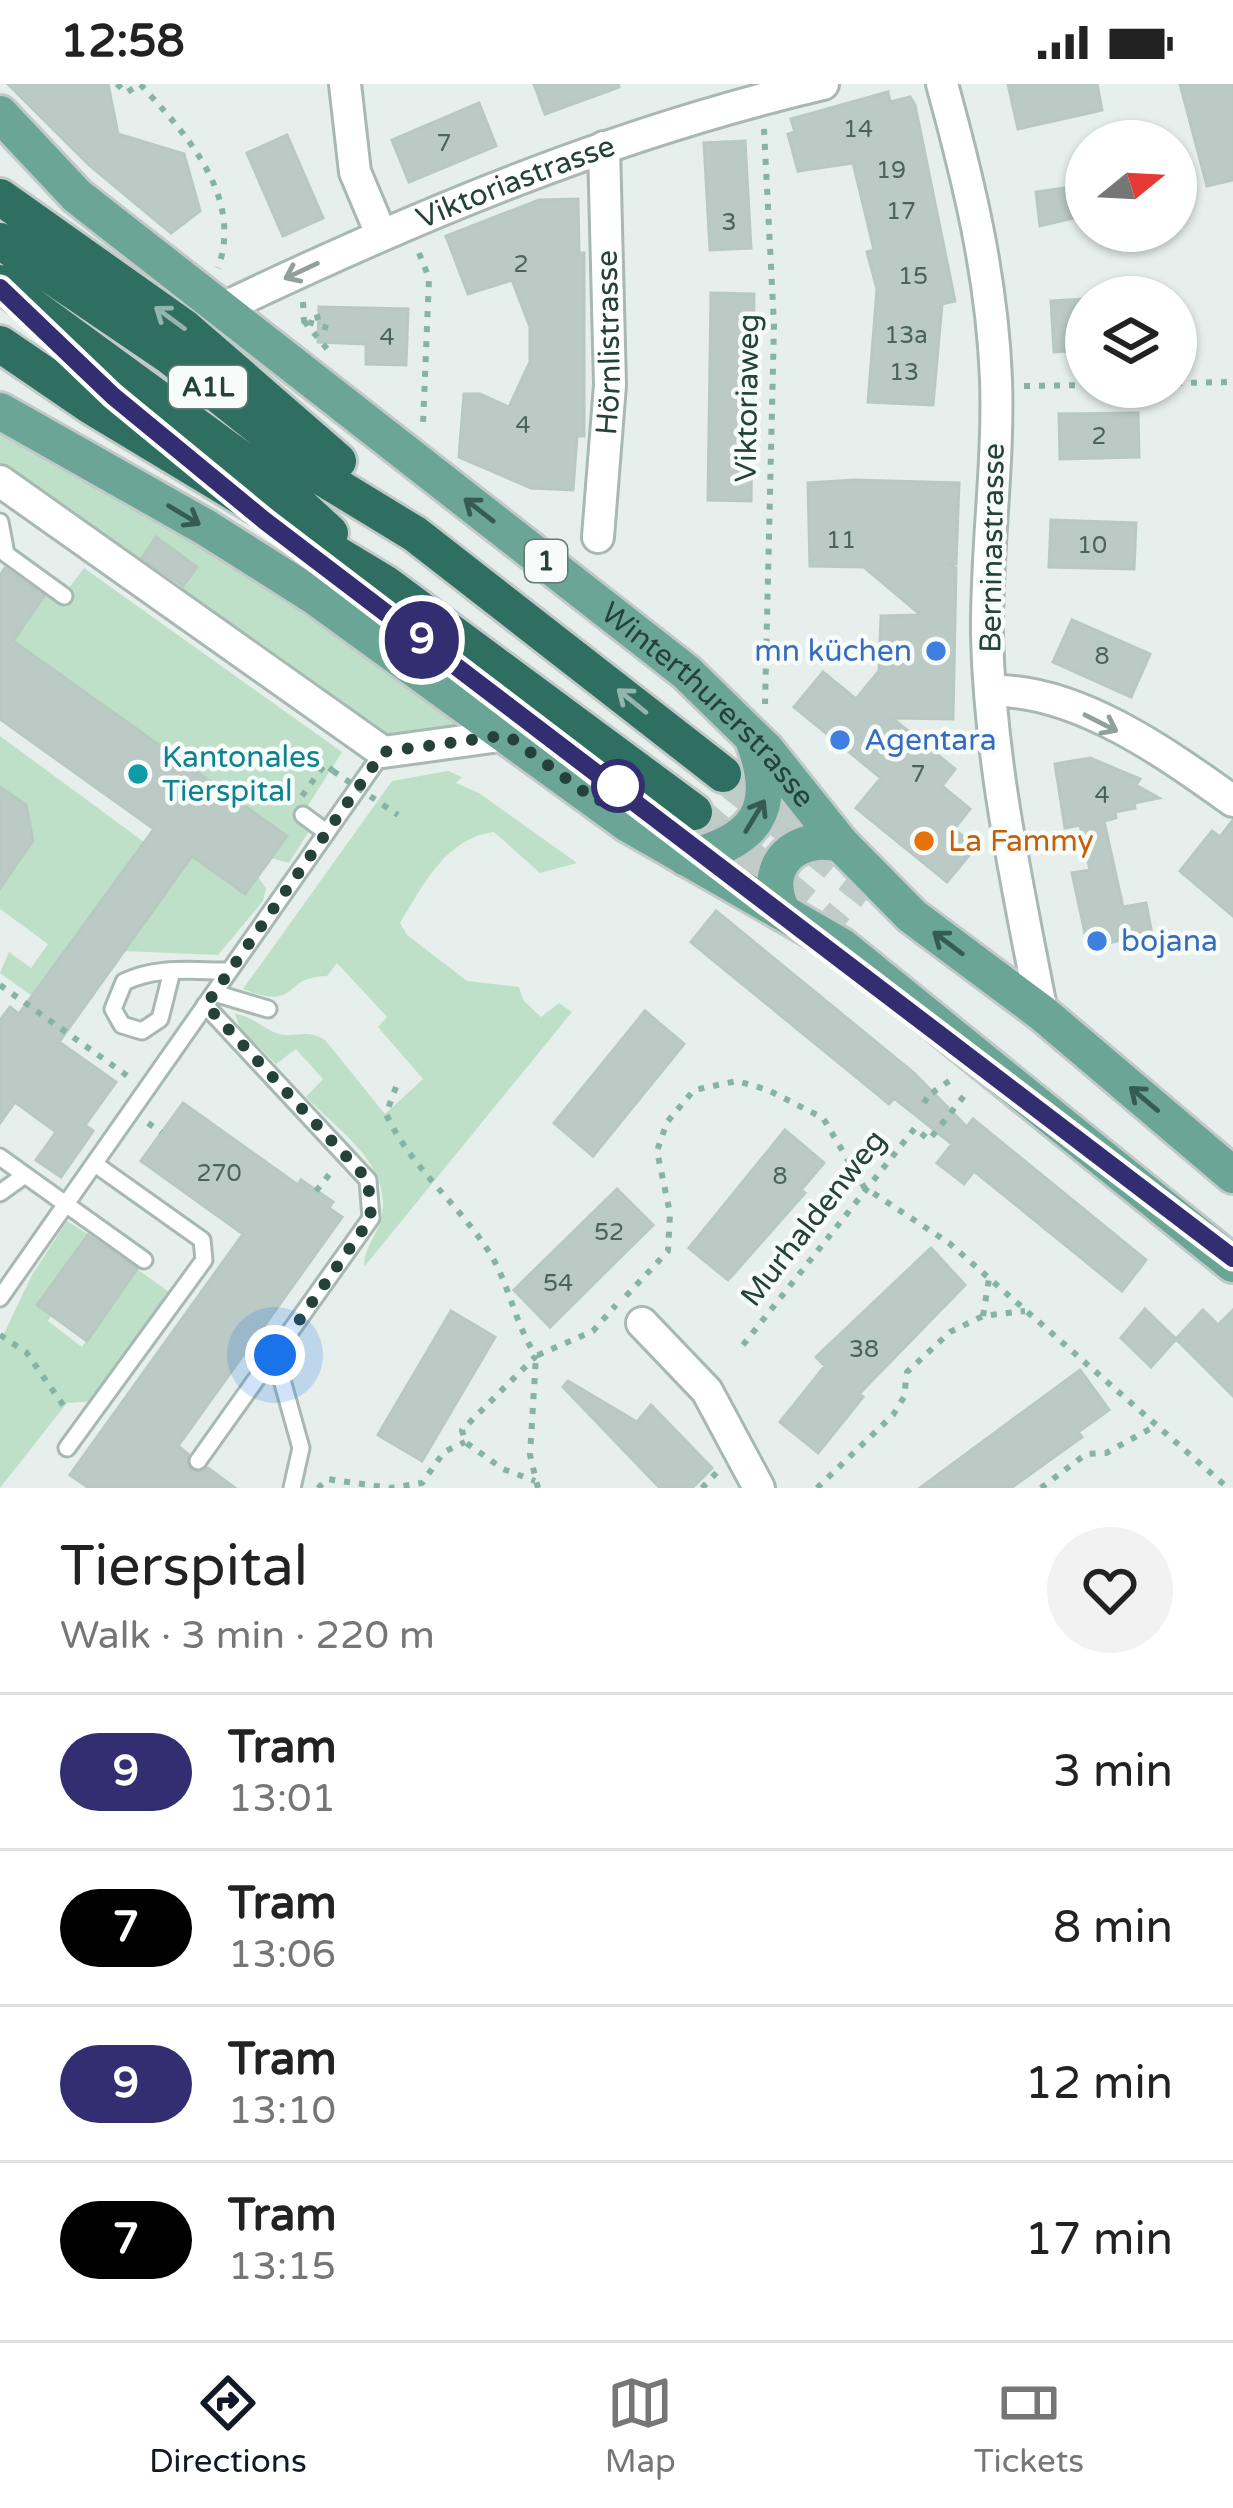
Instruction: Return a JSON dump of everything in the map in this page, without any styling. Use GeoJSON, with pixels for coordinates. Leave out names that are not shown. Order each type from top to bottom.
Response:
{"type":"FeatureCollection","features":[{"type":"Feature","properties":{"kind":"highway"},"geometry":{"type":"LineString","coordinates":[[0,197],[185,328],[415,534]]}},
{"type":"Feature","properties":{"kind":"highway","name":"A1L"},"geometry":{"type":"LineString","coordinates":[[0,241],[168,355],[322,478],[415,534],[723,774]]}},
{"type":"Feature","properties":{"kind":"highway","name":"A1L"},"geometry":{"type":"LineString","coordinates":[[0,283],[281,488],[386,584],[694,812]]}},
{"type":"Feature","properties":{"kind":"highway"},"geometry":{"type":"LineString","coordinates":[[0,344],[91,406],[386,584]]}},
{"type":"Feature","properties":{"kind":"main road","name":"Winterthurerstrasse"},"geometry":{"type":"LineString","coordinates":[[0,114],[77,196],[218,293],[668,658],[758,725],[841,844],[912,916],[1042,1013],[1233,1175]]}},
{"type":"Feature","properties":{"kind":"main road","name":"1"},"geometry":{"type":"LineString","coordinates":[[0,150],[77,196]]}},
{"type":"Feature","properties":{"kind":"main road"},"geometry":{"type":"LineString","coordinates":[[0,396],[84,455],[314,596],[686,858],[841,946],[1233,1264]]}},
{"type":"Feature","properties":{"kind":"main road"},"geometry":{"type":"LineString","coordinates":[[0,411],[84,455]]}},
{"type":"Feature","properties":{"kind":"main road"},"geometry":{"type":"LineString","coordinates":[[686,858],[717,851],[756,822],[765,799],[758,725]]}},
{"type":"Feature","properties":{"kind":"main road"},"geometry":{"type":"LineString","coordinates":[[781,909],[775,885],[784,855],[800,842],[841,844]]}},
{"type":"Feature","properties":{"kind":"street"},"geometry":{"type":"LineString","coordinates":[[345,84],[356,172],[381,234]]}},
{"type":"Feature","properties":{"kind":"street","name":"Viktoriastrasse"},"geometry":{"type":"LineString","coordinates":[[218,293],[604,147],[780,92],[824,84]]}},
{"type":"Feature","properties":{"kind":"street","name":"Berninastrasse"},"geometry":{"type":"LineString","coordinates":[[942,84],[986,262],[994,357],[991,691],[1004,825],[1042,1013]]}},
{"type":"Feature","properties":{"kind":"street","name":"Hörnlistrasse"},"geometry":{"type":"LineString","coordinates":[[598,537],[610,385],[604,147]]}},
{"type":"Feature","properties":{"kind":"street"},"geometry":{"type":"LineString","coordinates":[[0,481],[383,752],[507,735]]}},
{"type":"Feature","properties":{"kind":"street"},"geometry":{"type":"LineString","coordinates":[[991,691],[1052,698],[1150,748],[1233,801]]}},
{"type":"Feature","properties":{"kind":"street"},"geometry":{"type":"LineString","coordinates":[[642,1323],[707,1391],[759,1488]]}},
{"type":"Feature","properties":{"kind":"lane"},"geometry":{"type":"LineString","coordinates":[[0,522],[6,554],[64,596]]}},
{"type":"Feature","properties":{"kind":"lane"},"geometry":{"type":"LineString","coordinates":[[1,1293],[383,752]]}},
{"type":"Feature","properties":{"kind":"lane"},"geometry":{"type":"LineString","coordinates":[[303,815],[326,832]]}},
{"type":"Feature","properties":{"kind":"lane"},"geometry":{"type":"LineString","coordinates":[[172,971],[160,1019],[142,1031],[122,1025],[113,1009],[124,982],[146,971],[172,971],[228,971]]}},
{"type":"Feature","properties":{"kind":"lane"},"geometry":{"type":"LineString","coordinates":[[210,999],[268,1009]]}},
{"type":"Feature","properties":{"kind":"lane"},"geometry":{"type":"LineString","coordinates":[[198,1461],[371,1218],[368,1180],[210,999]]}},
{"type":"Feature","properties":{"kind":"lane"},"geometry":{"type":"LineString","coordinates":[[0,1157],[144,1260]]}},
{"type":"Feature","properties":{"kind":"lane"},"geometry":{"type":"LineString","coordinates":[[67,1448],[190,1294],[204,1260],[202,1240],[95,1163]]}},
{"type":"Feature","properties":{"kind":"lane"},"geometry":{"type":"LineString","coordinates":[[0,1193],[25,1174]]}},
{"type":"Feature","properties":{"kind":"lane"},"geometry":{"type":"LineString","coordinates":[[275,1355],[301,1448],[292,1488]]}},
{"type":"Feature","properties":{"kind":"path"},"geometry":{"type":"LineString","coordinates":[[117,84],[126,92],[140,84],[196,146],[225,221],[218,293]]}},
{"type":"Feature","properties":{"kind":"path","name":"Viktoriaweg"},"geometry":{"type":"LineString","coordinates":[[758,725],[780,92]]}},
{"type":"Feature","properties":{"kind":"path"},"geometry":{"type":"LineString","coordinates":[[414,242],[429,278],[423,428]]}},
{"type":"Feature","properties":{"kind":"path"},"geometry":{"type":"LineString","coordinates":[[303,293],[304,321],[328,346]]}},
{"type":"Feature","properties":{"kind":"path"},"geometry":{"type":"LineString","coordinates":[[304,321],[329,314]]}},
{"type":"Feature","properties":{"kind":"path"},"geometry":{"type":"LineString","coordinates":[[304,321],[328,328]]}},
{"type":"Feature","properties":{"kind":"path"},"geometry":{"type":"LineString","coordinates":[[1197,383],[1233,382]]}},
{"type":"Feature","properties":{"kind":"path"},"geometry":{"type":"LineString","coordinates":[[1020,386],[1065,385]]}},
{"type":"Feature","properties":{"kind":"path"},"geometry":{"type":"LineString","coordinates":[[333,771],[398,815]]}},
{"type":"Feature","properties":{"kind":"path"},"geometry":{"type":"LineString","coordinates":[[0,986],[146,1090]]}},
{"type":"Feature","properties":{"kind":"path"},"geometry":{"type":"LineString","coordinates":[[924,1102],[953,1078]]}},
{"type":"Feature","properties":{"kind":"path"},"geometry":{"type":"LineString","coordinates":[[536,1484],[503,1469],[465,1442],[462,1430],[536,1356],[561,1340],[593,1331],[660,1265],[668,1251],[670,1213],[656,1151],[667,1122],[694,1090],[737,1081],[823,1118],[864,1187],[949,1243],[1228,1488]]}},
{"type":"Feature","properties":{"kind":"path"},"geometry":{"type":"LineString","coordinates":[[396,1087],[386,1114],[399,1142],[494,1261],[517,1327],[536,1356],[530,1455],[536,1484]]}},
{"type":"Feature","properties":{"kind":"path","name":"Murhaldenweg"},"geometry":{"type":"LineString","coordinates":[[742,1346],[915,1128],[929,1140],[968,1091]]}},
{"type":"Feature","properties":{"kind":"path"},"geometry":{"type":"LineString","coordinates":[[983,1316],[989,1279]]}},
{"type":"Feature","properties":{"kind":"path"},"geometry":{"type":"LineString","coordinates":[[817,1488],[893,1415],[904,1396],[908,1372],[950,1332],[983,1316],[1025,1311]]}},
{"type":"Feature","properties":{"kind":"path"},"geometry":{"type":"LineString","coordinates":[[0,1335],[26,1352],[82,1429]]}},
{"type":"Feature","properties":{"kind":"path"},"geometry":{"type":"LineString","coordinates":[[1041,1488],[1086,1454],[1106,1454],[1157,1425]]}},
{"type":"Feature","properties":{"kind":"path"},"geometry":{"type":"LineString","coordinates":[[318,1488],[327,1479],[390,1488],[422,1483],[443,1452],[465,1442]]}},
{"type":"Feature","properties":{"kind":"path"},"geometry":{"type":"LineString","coordinates":[[702,1488],[723,1467]]}},
{"type":"Feature","properties":{"kind":"green space"},"geometry":{"type":"Polygon","coordinates":[[[0,432],[231,563],[461,725],[381,735],[186,601],[181,588],[196,567],[156,538],[141,559],[127,558],[0,469],[0,432]]]}},
{"type":"Feature","properties":{"kind":"green space"},"geometry":{"type":"Polygon","coordinates":[[[84,568],[342,752],[300,818],[309,831],[289,863],[271,858],[286,836],[13,641],[53,584],[66,592],[84,568]]]}},
{"type":"Feature","properties":{"kind":"green space"},"geometry":{"type":"Polygon","coordinates":[[[0,736],[144,842],[32,996],[0,973],[9,952],[31,968],[48,944],[0,909],[0,736]]]}},
{"type":"Feature","properties":{"kind":"green space"},"geometry":{"type":"Polygon","coordinates":[[[448,771],[462,777],[456,783],[479,793],[577,863],[540,873],[494,832],[477,836],[438,865],[400,923],[407,935],[467,981],[519,987],[523,1000],[541,1017],[559,1003],[572,1012],[364,1267],[382,1214],[383,1196],[370,1163],[306,1097],[323,1079],[296,1049],[276,1064],[240,1028],[235,1014],[278,1034],[309,1034],[325,1040],[385,1114],[423,1079],[378,1027],[387,1017],[337,963],[327,976],[303,981],[283,995],[243,989],[392,781],[448,771]]]}},
{"type":"Feature","properties":{"kind":"green space"},"geometry":{"type":"Polygon","coordinates":[[[192,856],[245,894],[258,877],[266,888],[263,901],[218,955],[124,951],[192,856]]]}},
{"type":"Feature","properties":{"kind":"green space"},"geometry":{"type":"Polygon","coordinates":[[[67,1221],[88,1234],[37,1305],[51,1316],[48,1321],[82,1347],[137,1269],[172,1294],[95,1401],[67,1403],[0,1488],[0,1342],[32,1275],[67,1221]]]}},
{"type":"Feature","properties":{"kind":"building"},"geometry":{"type":"Polygon","coordinates":[[[8,84],[108,84],[118,134],[184,154],[200,211],[171,233],[89,165],[8,84]]]}},
{"type":"Feature","properties":{"kind":"building"},"geometry":{"type":"Polygon","coordinates":[[[534,84],[618,84],[619,87],[545,114],[534,84]]]}},
{"type":"Feature","properties":{"kind":"building"},"geometry":{"type":"Polygon","coordinates":[[[1008,84],[1097,84],[1102,110],[1018,129],[1008,84]]]}},
{"type":"Feature","properties":{"kind":"building"},"geometry":{"type":"Polygon","coordinates":[[[1180,84],[1233,84],[1233,180],[1207,186],[1197,148],[1197,120],[1190,120],[1180,84]]]}},
{"type":"Feature","properties":{"kind":"building"},"geometry":{"type":"Polygon","coordinates":[[[888,92],[890,102],[910,97],[915,105],[955,301],[942,304],[933,405],[868,402],[877,289],[867,252],[874,250],[853,163],[798,171],[788,134],[795,132],[791,119],[888,92]]]}},
{"type":"Feature","properties":{"kind":"building"},"geometry":{"type":"Polygon","coordinates":[[[479,103],[496,146],[409,182],[392,140],[479,103]]]}},
{"type":"Feature","properties":{"kind":"building"},"geometry":{"type":"Polygon","coordinates":[[[287,135],[323,218],[283,236],[247,153],[287,135]]]}},
{"type":"Feature","properties":{"kind":"building"},"geometry":{"type":"Polygon","coordinates":[[[745,141],[751,248],[710,250],[704,143],[745,141]]]}},
{"type":"Feature","properties":{"kind":"building"},"geometry":{"type":"Polygon","coordinates":[[[1065,188],[1065,220],[1040,226],[1036,192],[1065,188]]]}},
{"type":"Feature","properties":{"kind":"building"},"geometry":{"type":"Polygon","coordinates":[[[578,199],[579,253],[584,253],[584,436],[577,436],[573,490],[531,488],[459,457],[464,394],[480,394],[509,407],[530,362],[530,327],[512,280],[468,294],[446,236],[539,200],[578,199]]]}},
{"type":"Feature","properties":{"kind":"building"},"geometry":{"type":"Polygon","coordinates":[[[711,293],[754,294],[751,501],[708,500],[711,293]]]}},
{"type":"Feature","properties":{"kind":"building"},"geometry":{"type":"Polygon","coordinates":[[[1065,300],[1065,351],[1054,352],[1051,301],[1065,300]]]}},
{"type":"Feature","properties":{"kind":"building"},"geometry":{"type":"Polygon","coordinates":[[[319,307],[408,309],[406,365],[366,364],[366,344],[318,342],[319,307]]]}},
{"type":"Feature","properties":{"kind":"building"},"geometry":{"type":"Polygon","coordinates":[[[1138,413],[1139,457],[1060,459],[1059,414],[1138,413]]]}},
{"type":"Feature","properties":{"kind":"building"},"geometry":{"type":"Polygon","coordinates":[[[808,483],[959,483],[956,564],[946,564],[956,568],[953,719],[892,718],[955,769],[942,786],[970,809],[954,829],[976,847],[947,882],[856,808],[881,778],[794,707],[823,672],[856,699],[879,671],[881,616],[921,615],[864,567],[810,566],[808,483]]]}},
{"type":"Feature","properties":{"kind":"building"},"geometry":{"type":"Polygon","coordinates":[[[1051,520],[1136,523],[1134,569],[1049,567],[1051,520]]]}},
{"type":"Feature","properties":{"kind":"building"},"geometry":{"type":"Polygon","coordinates":[[[156,537],[197,567],[183,586],[142,558],[156,537]]]}},
{"type":"Feature","properties":{"kind":"building"},"geometry":{"type":"Polygon","coordinates":[[[5,568],[44,596],[13,641],[287,836],[245,894],[192,856],[59,1042],[116,1082],[85,1125],[93,1131],[61,1177],[36,1160],[56,1132],[15,1102],[0,1123],[0,1020],[10,1007],[19,1014],[154,829],[0,719],[0,575],[5,568]]]}},
{"type":"Feature","properties":{"kind":"building"},"geometry":{"type":"Polygon","coordinates":[[[1072,620],[1150,654],[1131,697],[1053,662],[1072,620]]]}},
{"type":"Feature","properties":{"kind":"building"},"geometry":{"type":"Polygon","coordinates":[[[1090,758],[1140,779],[1136,785],[1159,798],[1134,803],[1135,808],[1115,812],[1116,818],[1104,821],[1123,907],[1146,903],[1152,934],[1088,947],[1072,873],[1090,870],[1080,825],[1065,828],[1055,764],[1090,758]]]}},
{"type":"Feature","properties":{"kind":"building"},"geometry":{"type":"Polygon","coordinates":[[[0,787],[26,805],[33,841],[0,888],[0,787]]]}},
{"type":"Feature","properties":{"kind":"building"},"geometry":{"type":"Polygon","coordinates":[[[1233,820],[1233,916],[1180,871],[1212,831],[1220,837],[1233,820]]]}},
{"type":"Feature","properties":{"kind":"building"},"geometry":{"type":"Polygon","coordinates":[[[716,911],[914,1073],[967,1127],[973,1119],[1146,1260],[1122,1291],[974,1171],[964,1184],[937,1163],[952,1144],[894,1098],[889,1104],[691,942],[716,911]]]}},
{"type":"Feature","properties":{"kind":"building"},"geometry":{"type":"Polygon","coordinates":[[[645,1011],[684,1044],[593,1156],[554,1123],[645,1011]]]}},
{"type":"Feature","properties":{"kind":"building"},"geometry":{"type":"Polygon","coordinates":[[[183,1103],[298,1185],[301,1180],[333,1202],[329,1208],[342,1217],[178,1446],[188,1454],[190,1470],[208,1468],[235,1488],[89,1488],[70,1475],[243,1234],[141,1161],[183,1103]]]}},
{"type":"Feature","properties":{"kind":"building"},"geometry":{"type":"Polygon","coordinates":[[[785,1130],[824,1163],[801,1190],[805,1193],[728,1280],[689,1248],[785,1130]]]}},
{"type":"Feature","properties":{"kind":"building"},"geometry":{"type":"Polygon","coordinates":[[[617,1189],[653,1225],[550,1327],[514,1290],[617,1189]]]}},
{"type":"Feature","properties":{"kind":"building"},"geometry":{"type":"Polygon","coordinates":[[[88,1235],[137,1269],[87,1341],[37,1305],[88,1235]]]}},
{"type":"Feature","properties":{"kind":"building"},"geometry":{"type":"Polygon","coordinates":[[[931,1248],[965,1285],[859,1394],[863,1397],[818,1453],[780,1422],[825,1366],[816,1357],[931,1248]]]}},
{"type":"Feature","properties":{"kind":"building"},"geometry":{"type":"Polygon","coordinates":[[[1145,1309],[1176,1339],[1151,1367],[1121,1338],[1145,1309]]]}},
{"type":"Feature","properties":{"kind":"building"},"geometry":{"type":"Polygon","coordinates":[[[1203,1310],[1218,1325],[1233,1310],[1233,1396],[1176,1339],[1203,1310]]]}},
{"type":"Feature","properties":{"kind":"building"},"geometry":{"type":"Polygon","coordinates":[[[451,1311],[495,1337],[422,1461],[378,1435],[451,1311]]]}},
{"type":"Feature","properties":{"kind":"building"},"geometry":{"type":"Polygon","coordinates":[[[1080,1370],[1109,1410],[1078,1432],[1082,1437],[1011,1488],[920,1488],[1080,1370]]]}},
{"type":"Feature","properties":{"kind":"building"},"geometry":{"type":"Polygon","coordinates":[[[568,1381],[637,1422],[651,1405],[712,1468],[692,1488],[660,1488],[563,1387],[568,1381]]]}},
{"type":"Feature","properties":{"kind":"tunnel"},"geometry":{"type":"LineString","coordinates":[[723,774],[872,893]]}},
{"type":"Feature","properties":{"kind":"tunnel"},"geometry":{"type":"LineString","coordinates":[[694,812],[838,933]]}},
{"type":"Feature","properties":{"kind":"tram line","name":"9"},"geometry":{"type":"LineString","coordinates":[[0,288],[83,370],[265,521],[618,786],[928,1028],[1171,1206],[1233,1258]]}},
{"type":"Feature","properties":{"kind":"place","name":"mn küchen"},"geometry":{"type":"Point","coordinates":[936,651]}},
{"type":"Feature","properties":{"kind":"place","name":"Agentara"},"geometry":{"type":"Point","coordinates":[840,740]}},
{"type":"Feature","properties":{"kind":"place","name":"Kantonales Tierspital"},"geometry":{"type":"Point","coordinates":[138,774]}},
{"type":"Feature","properties":{"kind":"place","name":"La Fammy"},"geometry":{"type":"Point","coordinates":[924,841]}},
{"type":"Feature","properties":{"kind":"place","name":"bojana"},"geometry":{"type":"Point","coordinates":[1097,941]}},
{"type":"Feature","properties":{"kind":"route"},"geometry":{"type":"LineString","coordinates":[[275,1355],[371,1218],[368,1180],[206,1005],[383,752],[507,735],[598,802],[618,786]]}}]}
